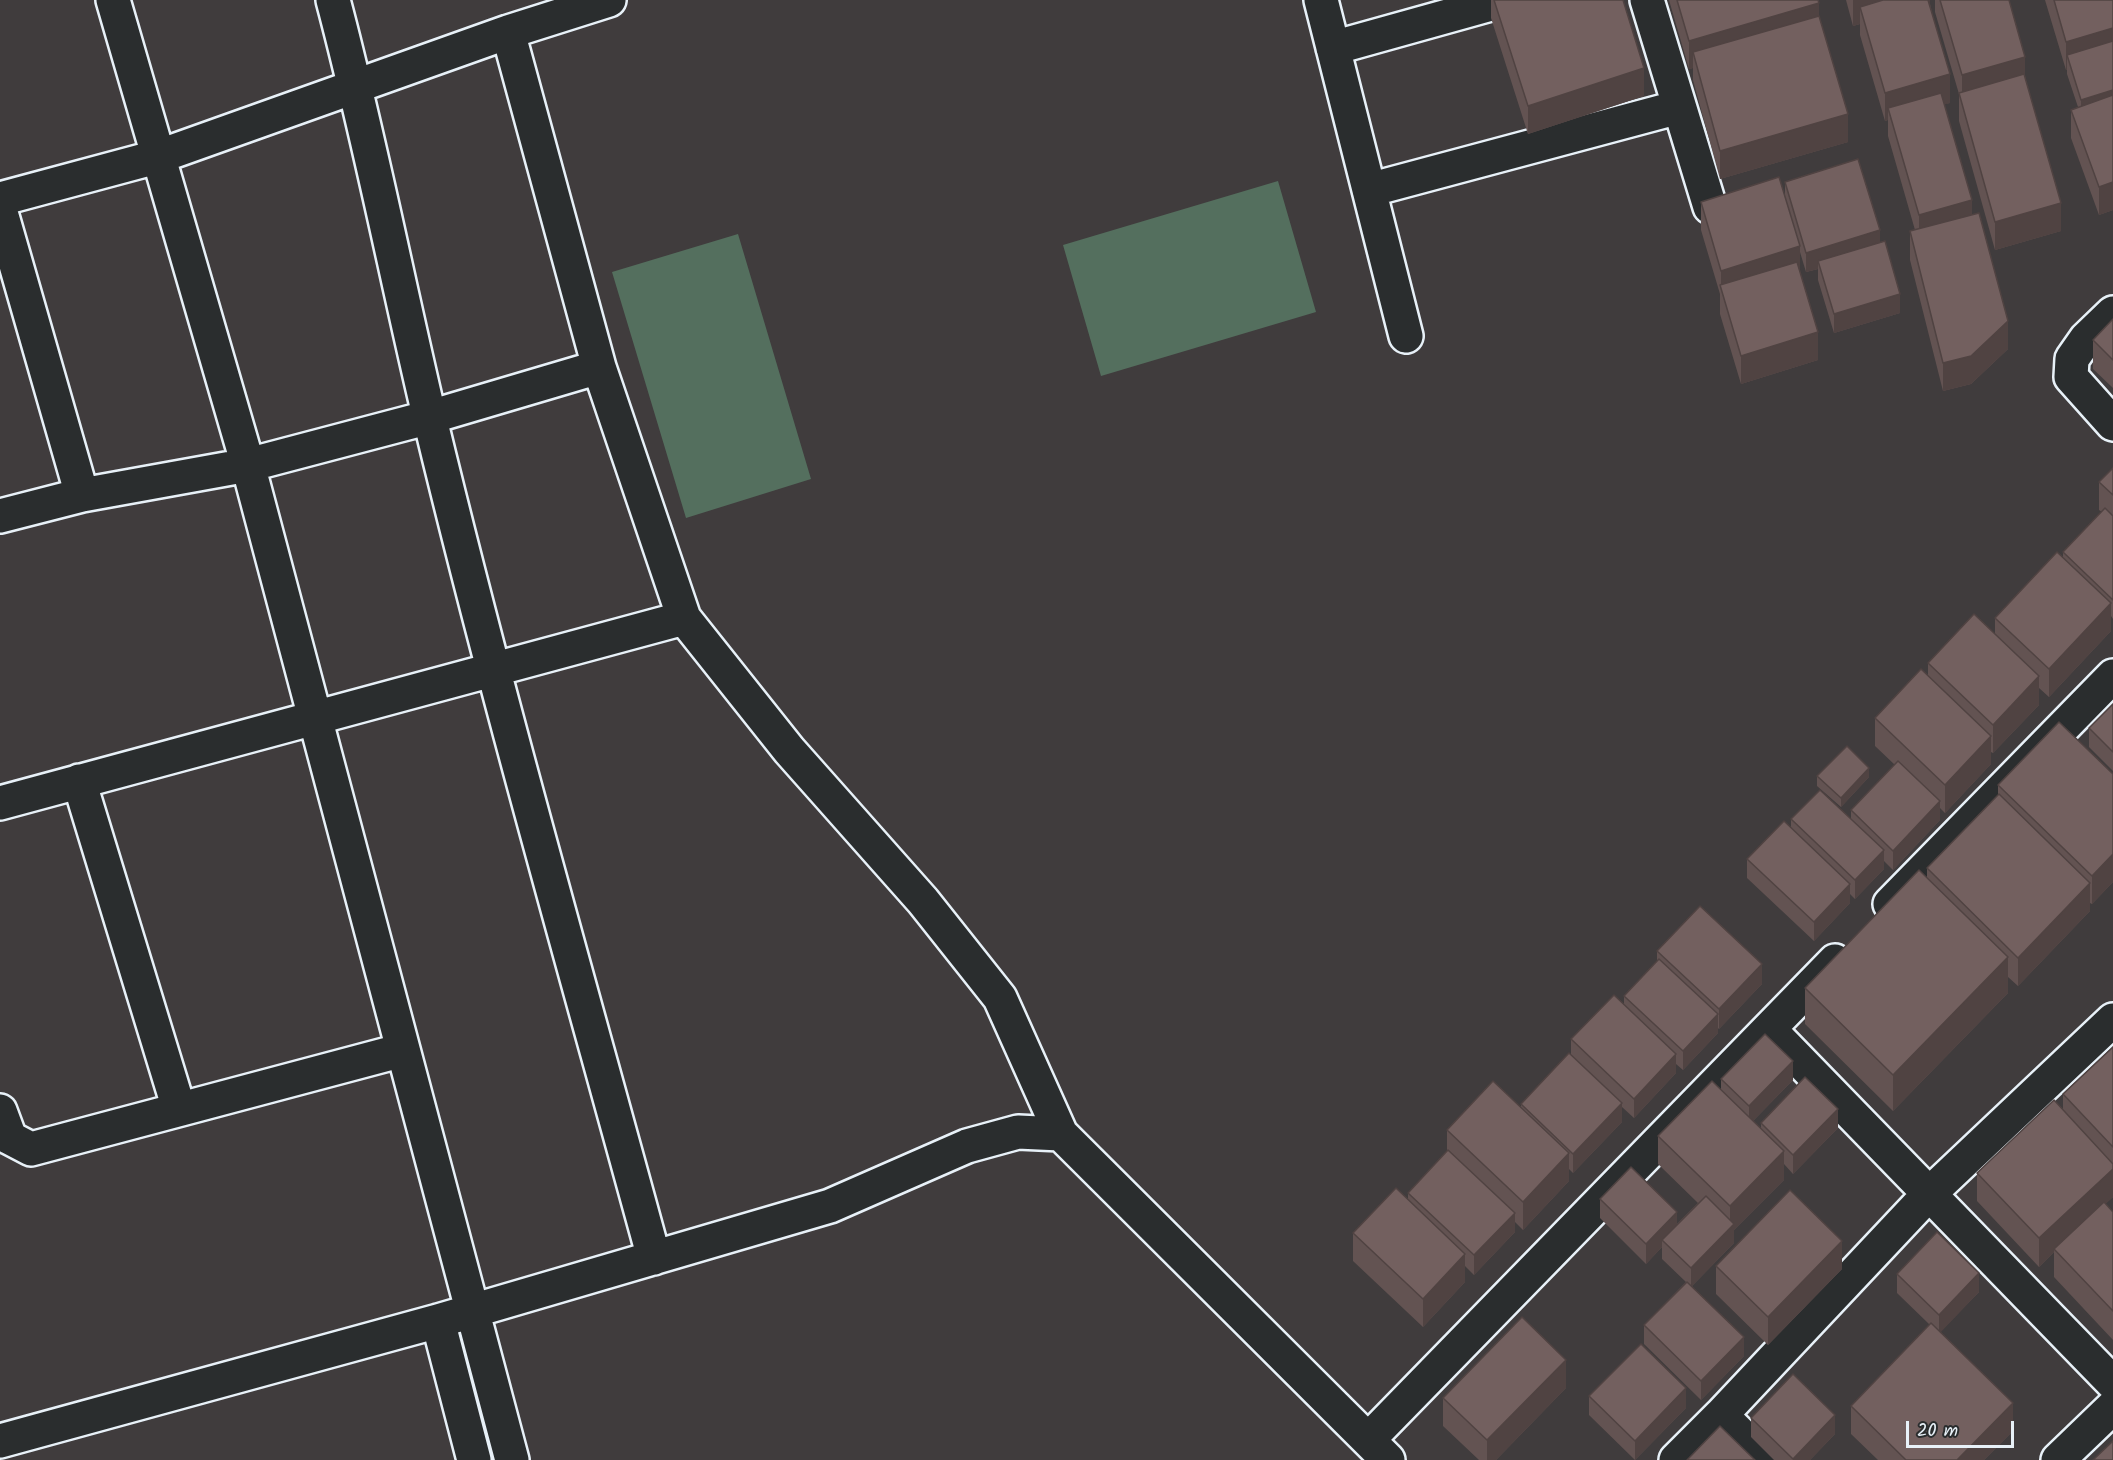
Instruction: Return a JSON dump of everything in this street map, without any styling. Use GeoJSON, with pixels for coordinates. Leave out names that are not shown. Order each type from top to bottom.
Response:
{"type":"FeatureCollection","features":[{"type":"Feature","properties":{"kind":"street"},"geometry":{"type":"LineString","coordinates":[[113,0],[249,465],[512,1460]]}},
{"type":"Feature","properties":{"kind":"street"},"geometry":{"type":"LineString","coordinates":[[333,0],[356,87],[430,417],[493,669],[654,1258]]}},
{"type":"Feature","properties":{"kind":"street"},"geometry":{"type":"LineString","coordinates":[[0,199],[160,156],[507,32],[609,0]]}},
{"type":"Feature","properties":{"kind":"street"},"geometry":{"type":"LineString","coordinates":[[1321,0],[1406,336]]}},
{"type":"Feature","properties":{"kind":"street"},"geometry":{"type":"LineString","coordinates":[[1333,48],[1505,0]]}},
{"type":"Feature","properties":{"kind":"street"},"geometry":{"type":"LineString","coordinates":[[1647,0],[1710,207]]}},
{"type":"Feature","properties":{"kind":"street"},"geometry":{"type":"LineString","coordinates":[[507,32],[599,366],[684,618],[789,750],[923,901],[1000,998],[1061,1134],[1378,1450],[1769,1029],[2113,676]]}},
{"type":"Feature","properties":{"kind":"street"},"geometry":{"type":"LineString","coordinates":[[1369,190],[1679,107]]}},
{"type":"Feature","properties":{"kind":"street"},"geometry":{"type":"LineString","coordinates":[[0,209],[82,495]]}},
{"type":"Feature","properties":{"kind":"street"},"geometry":{"type":"LineString","coordinates":[[2113,313],[2086,339],[2072,359],[2071,377],[2113,424]]}},
{"type":"Feature","properties":{"kind":"street"},"geometry":{"type":"LineString","coordinates":[[0,516],[82,495],[249,465],[430,417],[599,366]]}},
{"type":"Feature","properties":{"kind":"street"},"geometry":{"type":"LineString","coordinates":[[0,803],[684,618]]}},
{"type":"Feature","properties":{"kind":"street"},"geometry":{"type":"LineString","coordinates":[[79,781],[179,1110]]}},
{"type":"Feature","properties":{"kind":"street"},"geometry":{"type":"LineString","coordinates":[[1676,1460],[1928,1195],[2113,1020]]}},
{"type":"Feature","properties":{"kind":"street"},"geometry":{"type":"LineString","coordinates":[[1769,1029],[2113,1383]]}},
{"type":"Feature","properties":{"kind":"street"},"geometry":{"type":"LineString","coordinates":[[0,1111],[10,1138],[31,1149],[404,1050]]}},
{"type":"Feature","properties":{"kind":"street"},"geometry":{"type":"LineString","coordinates":[[0,1441],[438,1321],[830,1206],[967,1146],[1018,1132],[1061,1134]]}},
{"type":"Feature","properties":{"kind":"street"},"geometry":{"type":"LineString","coordinates":[[438,1321],[474,1460]]}},
{"type":"Feature","properties":{"kind":"street"},"geometry":{"type":"LineString","coordinates":[[2058,1460],[2113,1407]]}},
{"type":"Feature","properties":{"kind":"street"},"geometry":{"type":"LineString","coordinates":[[1721,1415],[1766,1460]]}},
{"type":"Feature","properties":{"kind":"green space"},"geometry":{"type":"Polygon","coordinates":[[[1278,181],[1316,312],[1101,376],[1063,245],[1278,181]]]}},
{"type":"Feature","properties":{"kind":"green space"},"geometry":{"type":"Polygon","coordinates":[[[738,234],[811,479],[686,518],[612,272],[738,234]]]}},
{"type":"Feature","properties":{"kind":"building"},"geometry":{"type":"Polygon","coordinates":[[[1494,0],[1623,0],[1644,68],[1528,106],[1494,0]]]}},
{"type":"Feature","properties":{"kind":"building"},"geometry":{"type":"Polygon","coordinates":[[[1677,0],[1818,0],[1819,3],[1689,41],[1677,0]]]}},
{"type":"Feature","properties":{"kind":"building"},"geometry":{"type":"Polygon","coordinates":[[[1883,0],[1928,0],[1950,74],[1885,93],[1860,7],[1883,0]]]}},
{"type":"Feature","properties":{"kind":"building"},"geometry":{"type":"Polygon","coordinates":[[[1940,0],[2009,0],[2025,57],[1962,75],[1940,0]]]}},
{"type":"Feature","properties":{"kind":"building"},"geometry":{"type":"Polygon","coordinates":[[[2054,0],[2113,0],[2113,28],[2066,42],[2054,0]]]}},
{"type":"Feature","properties":{"kind":"building"},"geometry":{"type":"Polygon","coordinates":[[[1819,16],[1848,114],[1720,151],[1693,52],[1819,16]]]}},
{"type":"Feature","properties":{"kind":"building"},"geometry":{"type":"Polygon","coordinates":[[[2113,41],[2113,90],[2081,100],[2067,55],[2113,41]]]}},
{"type":"Feature","properties":{"kind":"building"},"geometry":{"type":"Polygon","coordinates":[[[2024,74],[2061,203],[1995,222],[1959,93],[2024,74]]]}},
{"type":"Feature","properties":{"kind":"building"},"geometry":{"type":"Polygon","coordinates":[[[1941,93],[1972,200],[1919,215],[1888,108],[1941,93]]]}},
{"type":"Feature","properties":{"kind":"building"},"geometry":{"type":"Polygon","coordinates":[[[2113,95],[2113,182],[2099,187],[2071,110],[2113,95]]]}},
{"type":"Feature","properties":{"kind":"building"},"geometry":{"type":"Polygon","coordinates":[[[1858,159],[1880,230],[1806,253],[1785,182],[1858,159]]]}},
{"type":"Feature","properties":{"kind":"building"},"geometry":{"type":"Polygon","coordinates":[[[1779,177],[1800,246],[1721,271],[1701,202],[1779,177]]]}},
{"type":"Feature","properties":{"kind":"building"},"geometry":{"type":"Polygon","coordinates":[[[1979,213],[2008,321],[1971,356],[1943,363],[1910,231],[1979,213]]]}},
{"type":"Feature","properties":{"kind":"building"},"geometry":{"type":"Polygon","coordinates":[[[1885,241],[1900,294],[1834,314],[1818,261],[1885,241]]]}},
{"type":"Feature","properties":{"kind":"building"},"geometry":{"type":"Polygon","coordinates":[[[1797,262],[1818,332],[1741,356],[1720,285],[1797,262]]]}},
{"type":"Feature","properties":{"kind":"building"},"geometry":{"type":"Polygon","coordinates":[[[2113,319],[2113,360],[2093,340],[2113,319]]]}},
{"type":"Feature","properties":{"kind":"building"},"geometry":{"type":"Polygon","coordinates":[[[2113,468],[2113,495],[2099,482],[2113,468]]]}},
{"type":"Feature","properties":{"kind":"building"},"geometry":{"type":"Polygon","coordinates":[[[2105,508],[2113,516],[2113,600],[2063,552],[2105,508]]]}},
{"type":"Feature","properties":{"kind":"building"},"geometry":{"type":"Polygon","coordinates":[[[2057,552],[2111,603],[2049,669],[1995,618],[2057,552]]]}},
{"type":"Feature","properties":{"kind":"building"},"geometry":{"type":"Polygon","coordinates":[[[1974,614],[2039,676],[1993,725],[1928,663],[1974,614]]]}},
{"type":"Feature","properties":{"kind":"building"},"geometry":{"type":"Polygon","coordinates":[[[1921,669],[1991,736],[1945,785],[1875,718],[1921,669]]]}},
{"type":"Feature","properties":{"kind":"building"},"geometry":{"type":"Polygon","coordinates":[[[2113,704],[2113,752],[2089,728],[2113,704]]]}},
{"type":"Feature","properties":{"kind":"building"},"geometry":{"type":"Polygon","coordinates":[[[2059,722],[2113,774],[2113,854],[2092,876],[1998,785],[2059,722]]]}},
{"type":"Feature","properties":{"kind":"building"},"geometry":{"type":"Polygon","coordinates":[[[1847,746],[1869,768],[1841,798],[1817,776],[1847,746]]]}},
{"type":"Feature","properties":{"kind":"building"},"geometry":{"type":"Polygon","coordinates":[[[1898,761],[1940,801],[1893,851],[1851,810],[1898,761]]]}},
{"type":"Feature","properties":{"kind":"building"},"geometry":{"type":"Polygon","coordinates":[[[1820,790],[1884,850],[1855,880],[1791,819],[1820,790]]]}},
{"type":"Feature","properties":{"kind":"building"},"geometry":{"type":"Polygon","coordinates":[[[1999,794],[2090,883],[2018,958],[1927,868],[1999,794]]]}},
{"type":"Feature","properties":{"kind":"building"},"geometry":{"type":"Polygon","coordinates":[[[1784,821],[1850,884],[1814,922],[1747,859],[1784,821]]]}},
{"type":"Feature","properties":{"kind":"building"},"geometry":{"type":"Polygon","coordinates":[[[1919,870],[2008,957],[1893,1075],[1805,988],[1919,870]]]}},
{"type":"Feature","properties":{"kind":"building"},"geometry":{"type":"Polygon","coordinates":[[[1700,906],[1762,964],[1719,1009],[1657,951],[1700,906]]]}},
{"type":"Feature","properties":{"kind":"building"},"geometry":{"type":"Polygon","coordinates":[[[1659,959],[1718,1014],[1683,1051],[1624,996],[1659,959]]]}},
{"type":"Feature","properties":{"kind":"building"},"geometry":{"type":"Polygon","coordinates":[[[1614,995],[1676,1054],[1634,1099],[1571,1039],[1614,995]]]}},
{"type":"Feature","properties":{"kind":"building"},"geometry":{"type":"Polygon","coordinates":[[[1765,1034],[1793,1061],[1749,1106],[1721,1079],[1765,1034]]]}},
{"type":"Feature","properties":{"kind":"building"},"geometry":{"type":"Polygon","coordinates":[[[2113,1047],[2113,1147],[2063,1094],[2113,1047]]]}},
{"type":"Feature","properties":{"kind":"building"},"geometry":{"type":"Polygon","coordinates":[[[1569,1053],[1622,1103],[1573,1154],[1521,1104],[1569,1053]]]}},
{"type":"Feature","properties":{"kind":"building"},"geometry":{"type":"Polygon","coordinates":[[[1805,1077],[1838,1109],[1793,1155],[1761,1123],[1805,1077]]]}},
{"type":"Feature","properties":{"kind":"building"},"geometry":{"type":"Polygon","coordinates":[[[1493,1081],[1569,1153],[1523,1202],[1447,1130],[1493,1081]]]}},
{"type":"Feature","properties":{"kind":"building"},"geometry":{"type":"Polygon","coordinates":[[[1712,1081],[1784,1151],[1730,1206],[1658,1136],[1712,1081]]]}},
{"type":"Feature","properties":{"kind":"building"},"geometry":{"type":"Polygon","coordinates":[[[2054,1100],[2113,1164],[2113,1169],[2039,1238],[1977,1173],[2054,1100]]]}},
{"type":"Feature","properties":{"kind":"building"},"geometry":{"type":"Polygon","coordinates":[[[1448,1150],[1515,1213],[1474,1255],[1408,1193],[1448,1150]]]}},
{"type":"Feature","properties":{"kind":"building"},"geometry":{"type":"Polygon","coordinates":[[[1631,1167],[1677,1212],[1646,1244],[1600,1199],[1631,1167]]]}},
{"type":"Feature","properties":{"kind":"building"},"geometry":{"type":"Polygon","coordinates":[[[1396,1188],[1465,1254],[1423,1299],[1353,1233],[1396,1188]]]}},
{"type":"Feature","properties":{"kind":"building"},"geometry":{"type":"Polygon","coordinates":[[[1790,1190],[1842,1241],[1768,1317],[1716,1266],[1790,1190]]]}},
{"type":"Feature","properties":{"kind":"building"},"geometry":{"type":"Polygon","coordinates":[[[1706,1196],[1734,1224],[1691,1268],[1662,1240],[1706,1196]]]}},
{"type":"Feature","properties":{"kind":"building"},"geometry":{"type":"Polygon","coordinates":[[[2104,1202],[2113,1212],[2113,1311],[2054,1249],[2104,1202]]]}},
{"type":"Feature","properties":{"kind":"building"},"geometry":{"type":"Polygon","coordinates":[[[1937,1232],[1979,1273],[1939,1315],[1897,1274],[1937,1232]]]}},
{"type":"Feature","properties":{"kind":"building"},"geometry":{"type":"Polygon","coordinates":[[[1687,1282],[1744,1337],[1701,1381],[1644,1325],[1687,1282]]]}},
{"type":"Feature","properties":{"kind":"building"},"geometry":{"type":"Polygon","coordinates":[[[1522,1317],[1566,1360],[1487,1440],[1443,1398],[1522,1317]]]}},
{"type":"Feature","properties":{"kind":"building"},"geometry":{"type":"Polygon","coordinates":[[[1931,1323],[2013,1403],[1957,1460],[1906,1460],[1851,1406],[1931,1323]]]}},
{"type":"Feature","properties":{"kind":"building"},"geometry":{"type":"Polygon","coordinates":[[[1641,1344],[1686,1388],[1635,1441],[1589,1396],[1641,1344]]]}},
{"type":"Feature","properties":{"kind":"building"},"geometry":{"type":"Polygon","coordinates":[[[1793,1374],[1835,1415],[1793,1459],[1751,1418],[1793,1374]]]}},
{"type":"Feature","properties":{"kind":"building"},"geometry":{"type":"Polygon","coordinates":[[[1720,1426],[1755,1460],[1687,1460],[1720,1426]]]}},
{"type":"Feature","properties":{"kind":"building"},"geometry":{"type":"Polygon","coordinates":[[[2113,1441],[2113,1460],[2093,1460],[2113,1441]]]}}]}
